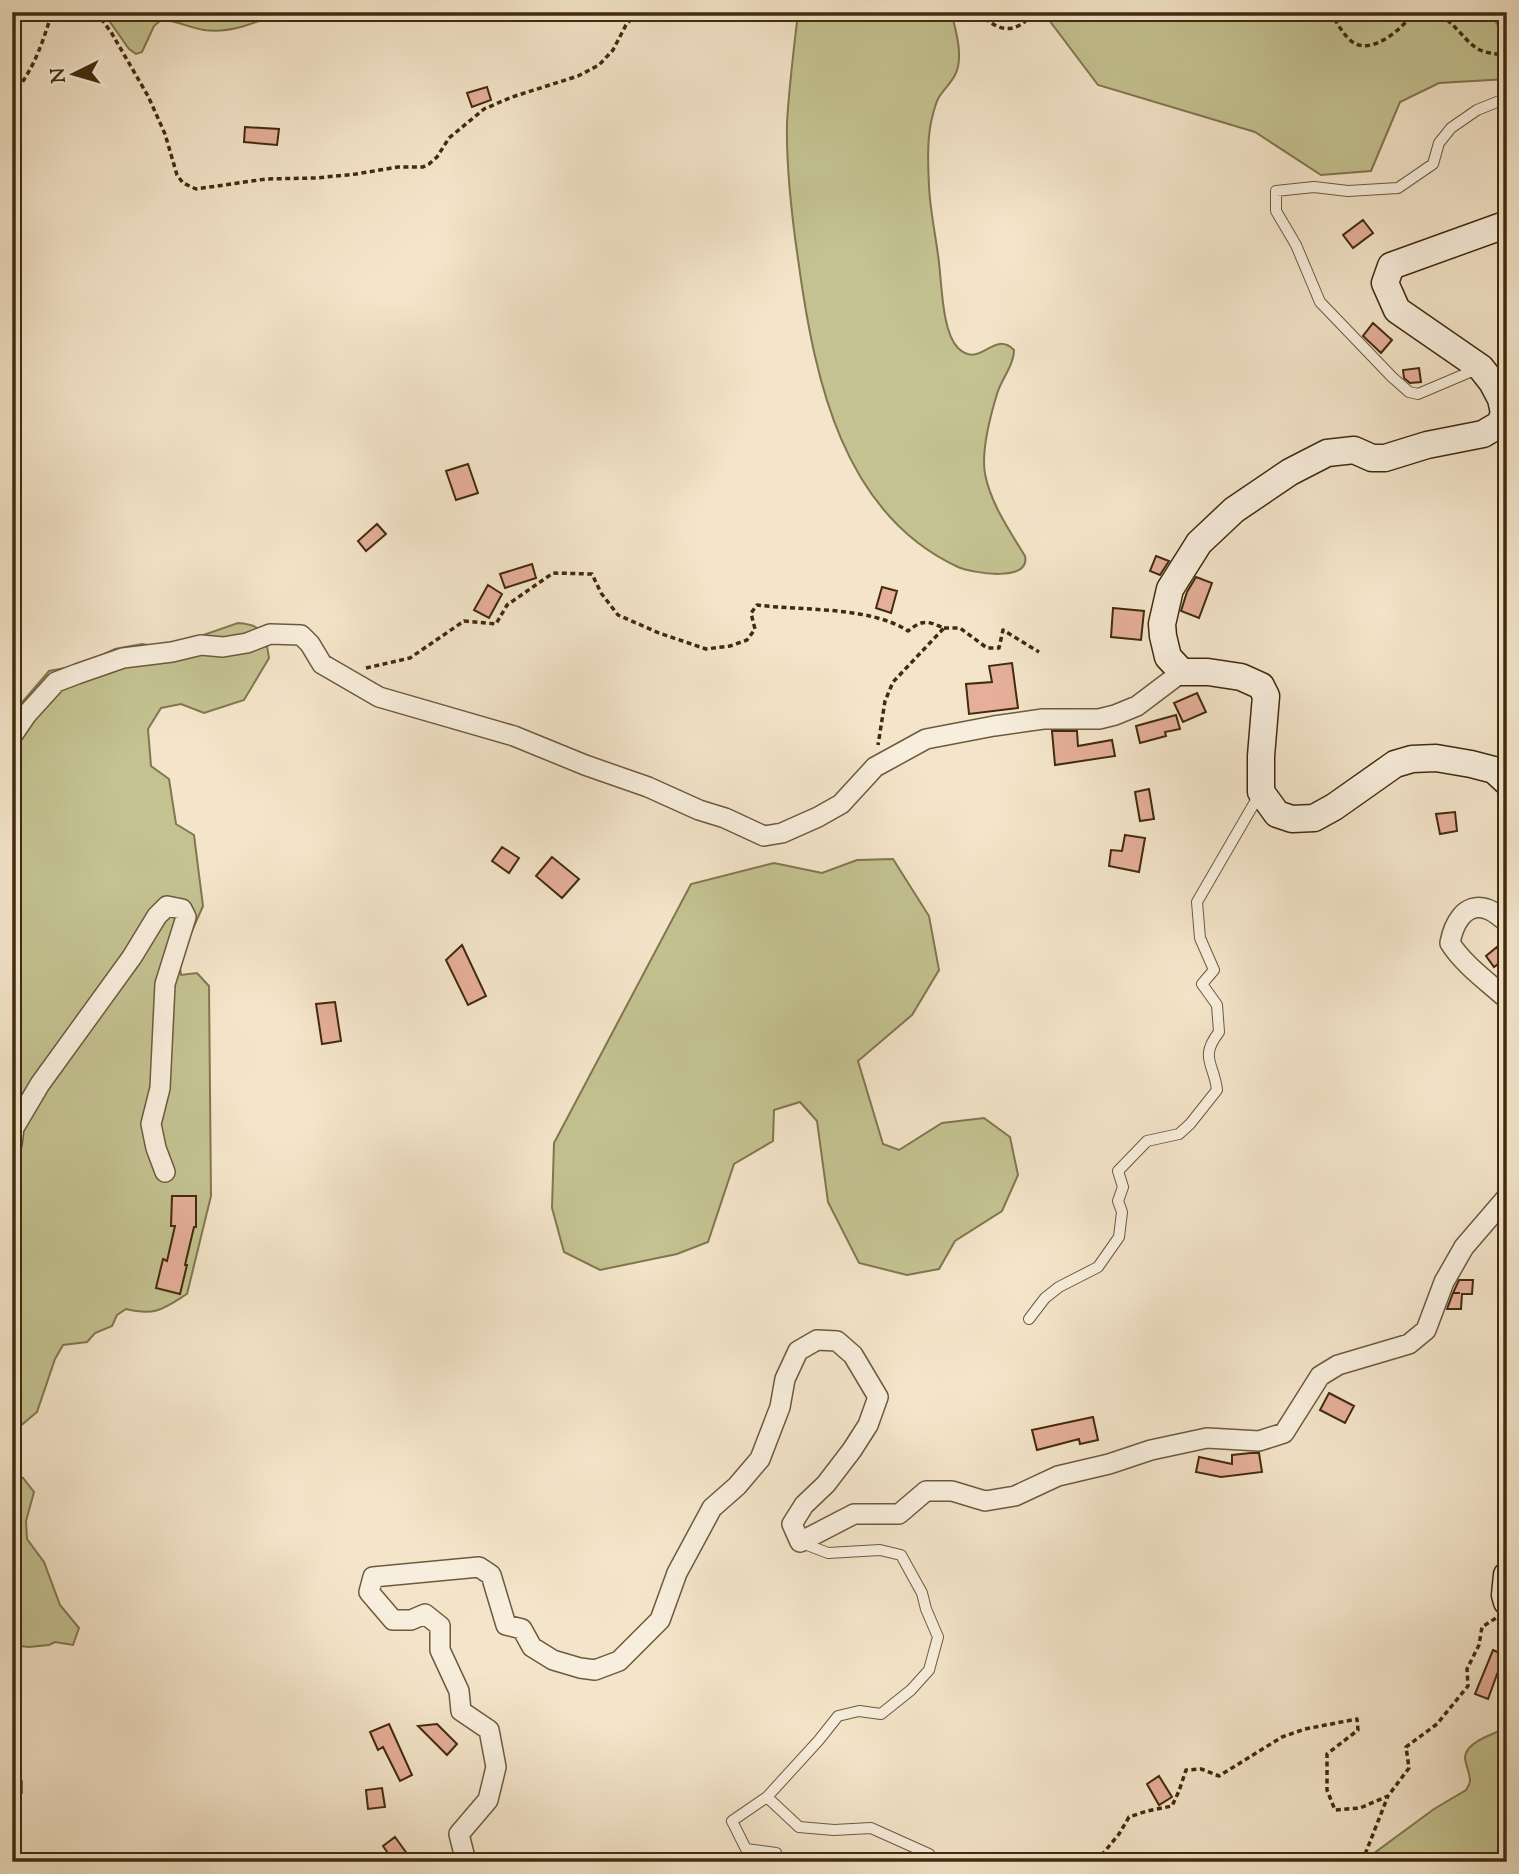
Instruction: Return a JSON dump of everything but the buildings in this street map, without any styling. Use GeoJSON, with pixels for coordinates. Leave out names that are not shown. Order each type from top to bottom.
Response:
{"type":"FeatureCollection","features":[{"type":"Feature","properties":{"kind":"main road"},"geometry":{"type":"LineString","coordinates":[[1507,230],[1502,226],[1391,266],[1385,283],[1397,310],[1481,368],[1501,399],[1504,413],[1500,424],[1483,434],[1427,445],[1385,458],[1372,457],[1354,450],[1327,453],[1290,472],[1234,510],[1199,543],[1170,589],[1162,624],[1168,657],[1182,672],[1208,672],[1241,677],[1261,686],[1266,696],[1261,792],[1277,814],[1292,819],[1314,818],[1395,764],[1412,759],[1436,758],[1483,767],[1494,770],[1507,782]]}},
{"type":"Feature","properties":{"kind":"main road"},"geometry":{"type":"LineString","coordinates":[[1503,1609],[1507,1575]]}},
{"type":"Feature","properties":{"kind":"street"},"geometry":{"type":"LineString","coordinates":[[12,736],[27,714],[56,682],[122,658],[172,652],[201,645],[223,648],[270,634],[302,635],[322,664],[379,697],[514,736],[648,787],[764,836],[782,833],[841,804],[875,767],[926,739],[1043,719],[1099,719],[1115,715],[1138,706],[1182,672]]}},
{"type":"Feature","properties":{"kind":"street"},"geometry":{"type":"LineString","coordinates":[[12,1144],[14,1128],[40,1084],[132,957],[157,915],[167,906],[182,909],[186,917],[165,984],[160,1088],[151,1124],[165,1172]]}},
{"type":"Feature","properties":{"kind":"street"},"geometry":{"type":"LineString","coordinates":[[1507,922],[1485,908],[1473,909],[1459,917],[1450,943],[1459,957],[1507,999]]}},
{"type":"Feature","properties":{"kind":"street"},"geometry":{"type":"LineString","coordinates":[[466,1862],[459,1834],[488,1800],[496,1767],[489,1730],[461,1711],[459,1691],[440,1650],[440,1626],[425,1614],[411,1620],[393,1620],[369,1592],[373,1577],[479,1567],[491,1575],[506,1625],[522,1629],[532,1647],[553,1660],[595,1670],[619,1661],[660,1620],[677,1573],[712,1508],[737,1486],[760,1459],[780,1407],[785,1379],[799,1351],[817,1340],[837,1341],[853,1355],[878,1397],[868,1424],[852,1450],[826,1484],[804,1505],[792,1524],[800,1542],[854,1514],[899,1514],[926,1491],[952,1491],[985,1501],[1015,1496],[1058,1476],[1109,1464],[1151,1450],[1207,1438],[1259,1441],[1284,1433],[1320,1376],[1338,1365],[1409,1344],[1426,1330],[1444,1282],[1464,1247],[1507,1197]]}},
{"type":"Feature","properties":{"kind":"lane"},"geometry":{"type":"LineString","coordinates":[[1481,368],[1418,394],[1409,392],[1320,302],[1296,245],[1276,211],[1276,191],[1314,187],[1348,191],[1398,188],[1433,164],[1438,143],[1451,128],[1477,110],[1507,98]]}},
{"type":"Feature","properties":{"kind":"lane"},"geometry":{"type":"LineString","coordinates":[[1029,1319],[1045,1298],[1059,1287],[1098,1267],[1118,1237],[1122,1212],[1118,1201],[1123,1187],[1118,1171],[1147,1141],[1179,1134],[1190,1125],[1217,1090],[1215,1075],[1208,1062],[1210,1044],[1219,1032],[1217,1005],[1202,984],[1214,970],[1200,938],[1196,902],[1261,792]]}},
{"type":"Feature","properties":{"kind":"lane"},"geometry":{"type":"LineString","coordinates":[[776,1862],[776,1853],[746,1849],[732,1821],[767,1797],[838,1716],[859,1712],[881,1714],[911,1690],[929,1670],[938,1637],[922,1593],[901,1555],[880,1549],[828,1553],[800,1542]]}},
{"type":"Feature","properties":{"kind":"lane"},"geometry":{"type":"LineString","coordinates":[[767,1797],[799,1827],[834,1830],[871,1828],[929,1854],[928,1862]]}},
{"type":"Feature","properties":{"kind":"path"},"geometry":{"type":"LineString","coordinates":[[12,95],[36,58],[51,12]]}},
{"type":"Feature","properties":{"kind":"path"},"geometry":{"type":"LineString","coordinates":[[96,12],[148,96],[165,134],[177,175],[183,183],[196,189],[266,180],[329,177],[398,167],[423,167],[437,157],[449,138],[484,109],[578,76],[599,65],[613,50],[626,25],[637,12]]}},
{"type":"Feature","properties":{"kind":"path"},"geometry":{"type":"LineString","coordinates":[[979,12],[996,27],[1006,29],[1021,25],[1034,12]]}},
{"type":"Feature","properties":{"kind":"path"},"geometry":{"type":"LineString","coordinates":[[1330,12],[1349,39],[1361,45],[1370,45],[1385,39],[1410,18],[1423,13],[1452,23],[1480,50],[1507,55]]}},
{"type":"Feature","properties":{"kind":"path"},"geometry":{"type":"LineString","coordinates":[[340,675],[410,657],[464,621],[496,624],[507,605],[553,573],[592,574],[601,593],[618,615],[706,649],[730,646],[747,640],[755,629],[751,613],[757,605],[849,612],[895,622],[908,631],[927,621],[944,628],[960,628],[987,649],[999,648],[1003,630],[1039,652]]}},
{"type":"Feature","properties":{"kind":"path"},"geometry":{"type":"LineString","coordinates":[[875,767],[884,701],[888,691],[903,670],[944,628]]}},
{"type":"Feature","properties":{"kind":"path"},"geometry":{"type":"LineString","coordinates":[[1362,1862],[1388,1796],[1409,1768],[1406,1747],[1437,1724],[1468,1686],[1467,1670],[1479,1644],[1482,1627],[1503,1609]]}},
{"type":"Feature","properties":{"kind":"path"},"geometry":{"type":"LineString","coordinates":[[1096,1862],[1119,1835],[1129,1817],[1171,1806],[1185,1770],[1201,1769],[1219,1776],[1282,1737],[1342,1720],[1357,1718],[1358,1730],[1327,1754],[1327,1790],[1335,1810],[1360,1808],[1388,1796]]}},
{"type":"Feature","properties":{"kind":"shaded area"},"geometry":{"type":"Polygon","coordinates":[[[103,12],[280,12],[234,29],[214,31],[161,20],[154,26],[142,52],[136,54],[129,49],[103,12]]]}},
{"type":"Feature","properties":{"kind":"shaded area"},"geometry":{"type":"Polygon","coordinates":[[[798,12],[951,12],[959,61],[955,75],[938,100],[931,122],[928,154],[930,203],[945,317],[952,340],[966,354],[974,355],[1000,344],[1014,350],[992,413],[984,465],[996,506],[1025,556],[1024,564],[1019,570],[999,574],[965,569],[919,544],[887,514],[861,479],[841,439],[814,354],[790,195],[787,123],[798,12]]]}},
{"type":"Feature","properties":{"kind":"shaded area"},"geometry":{"type":"Polygon","coordinates":[[[1043,12],[1489,12],[1502,31],[1507,32],[1507,79],[1439,83],[1400,102],[1371,171],[1321,175],[1255,132],[1098,85],[1043,12]]]}},
{"type":"Feature","properties":{"kind":"shaded area"},"geometry":{"type":"Polygon","coordinates":[[[238,623],[254,626],[262,632],[269,658],[244,700],[204,713],[181,704],[161,708],[148,729],[151,766],[169,779],[176,824],[194,835],[203,906],[179,960],[181,975],[197,973],[209,986],[211,1196],[187,1294],[159,1310],[145,1312],[126,1309],[117,1315],[112,1326],[95,1333],[87,1342],[63,1345],[55,1359],[37,1412],[12,1433],[12,714],[49,671],[81,665],[115,649],[142,644],[166,648],[238,623]]]}},
{"type":"Feature","properties":{"kind":"shaded area"},"geometry":{"type":"Polygon","coordinates":[[[893,859],[929,916],[939,970],[912,1015],[858,1061],[883,1144],[899,1150],[942,1123],[984,1118],[1010,1137],[1018,1175],[1002,1211],[955,1241],[939,1269],[907,1275],[859,1263],[828,1202],[817,1121],[800,1102],[774,1110],[773,1141],[734,1164],[708,1242],[677,1254],[600,1270],[564,1252],[552,1208],[554,1143],[691,884],[774,863],[822,873],[857,860],[893,859]]]}},
{"type":"Feature","properties":{"kind":"shaded area"},"geometry":{"type":"Polygon","coordinates":[[[13,1476],[23,1478],[34,1492],[26,1521],[27,1539],[44,1562],[60,1605],[79,1628],[73,1645],[55,1642],[29,1647],[12,1645],[13,1476]]]}},
{"type":"Feature","properties":{"kind":"shaded area"},"geometry":{"type":"Polygon","coordinates":[[[1507,1728],[1507,1862],[1362,1862],[1434,1809],[1466,1790],[1470,1776],[1465,1759],[1470,1747],[1507,1728]]]}},
{"type":"Feature","properties":{"kind":"shaded area"},"geometry":{"type":"Polygon","coordinates":[[[12,1757],[22,1782],[22,1793],[15,1796],[12,1795],[12,1757]]]}}]}
